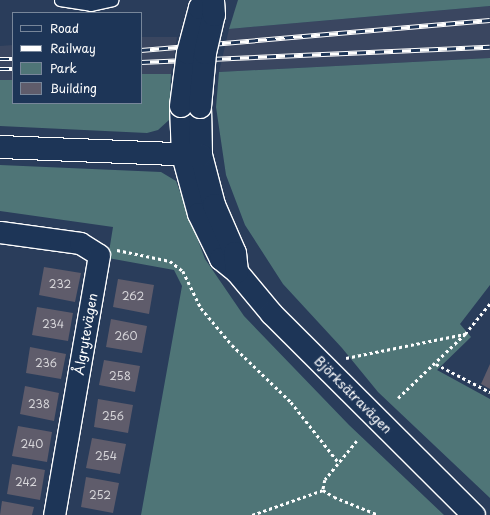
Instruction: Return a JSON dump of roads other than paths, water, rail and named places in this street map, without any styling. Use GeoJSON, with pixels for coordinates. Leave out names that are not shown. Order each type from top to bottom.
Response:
{"type":"FeatureCollection","features":[{"type":"Feature","properties":{"kind":"street","name":"Björksätravägen"},"geometry":{"type":"LineString","coordinates":[[207,0],[200,8],[188,53],[192,155],[202,220],[221,259],[237,272],[272,314],[320,363],[474,515]]}},
{"type":"Feature","properties":{"kind":"street","name":"Björksätravägen"},"geometry":{"type":"LineString","coordinates":[[190,106],[214,15],[213,0]]}},
{"type":"Feature","properties":{"kind":"street"},"geometry":{"type":"LineString","coordinates":[[0,147],[192,155]]}},
{"type":"Feature","properties":{"kind":"street","name":"Ålgrytevägen"},"geometry":{"type":"LineString","coordinates":[[0,232],[80,244],[100,255],[54,515]]}},
{"type":"Feature","properties":{"kind":"lane"},"geometry":{"type":"LineString","coordinates":[[60,0],[90,5],[112,0]]}},
{"type":"Feature","properties":{"kind":"railway"},"geometry":{"type":"LineString","coordinates":[[142,50],[490,20]]}},
{"type":"Feature","properties":{"kind":"railway"},"geometry":{"type":"LineString","coordinates":[[142,62],[490,47]]}},
{"type":"Feature","properties":{"kind":"railway"},"geometry":{"type":"LineString","coordinates":[[0,59],[12,59]]}},
{"type":"Feature","properties":{"kind":"railway"},"geometry":{"type":"LineString","coordinates":[[0,69],[12,69]]}}]}
